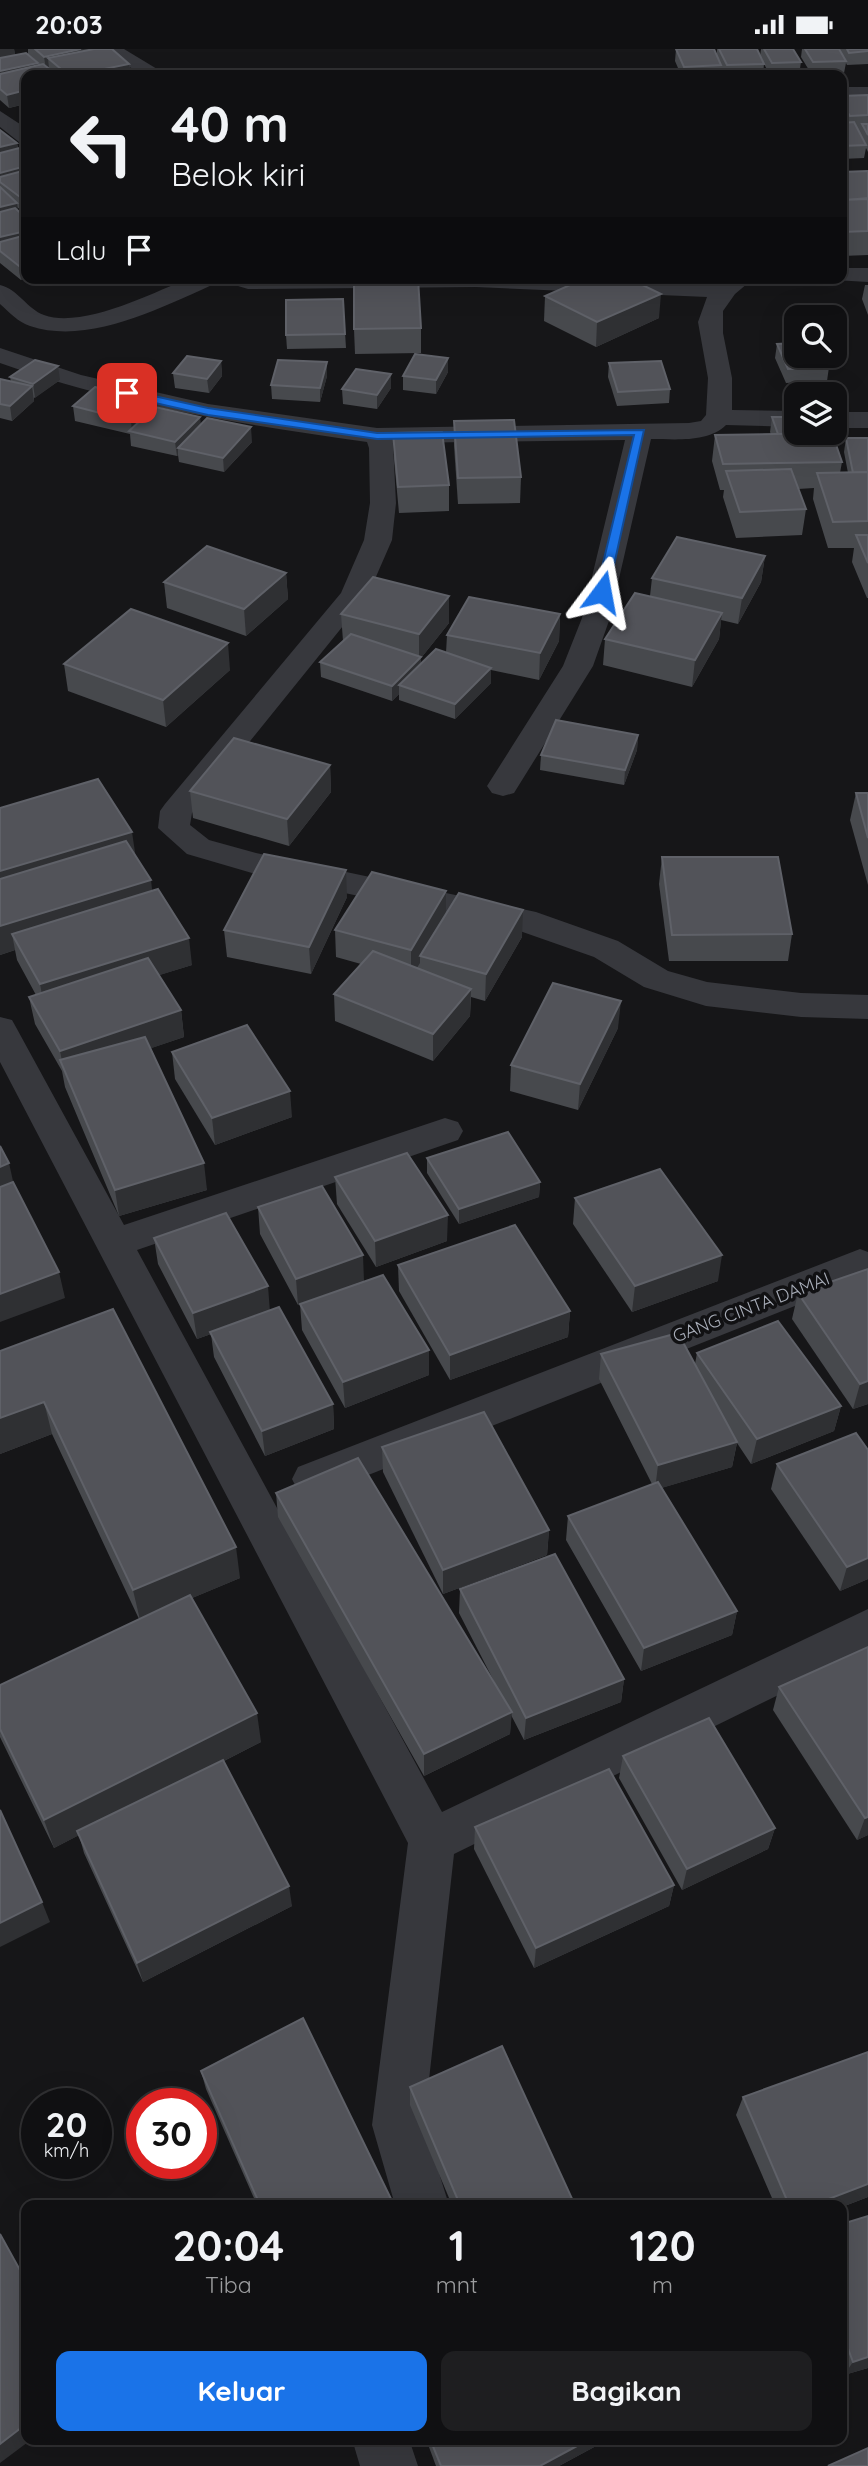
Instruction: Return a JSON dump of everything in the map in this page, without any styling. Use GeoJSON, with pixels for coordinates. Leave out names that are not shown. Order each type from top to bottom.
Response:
{"type":"FeatureCollection","features":[{"type":"Feature","properties":{"kind":"street"},"geometry":{"type":"LineString","coordinates":[[109,49],[148,70]]}},
{"type":"Feature","properties":{"kind":"street"},"geometry":{"type":"LineString","coordinates":[[847,93],[868,93]]}},
{"type":"Feature","properties":{"kind":"street"},"geometry":{"type":"LineString","coordinates":[[0,117],[21,134]]}},
{"type":"Feature","properties":{"kind":"street"},"geometry":{"type":"LineString","coordinates":[[847,275],[868,275]]}},
{"type":"Feature","properties":{"kind":"street"},"geometry":{"type":"LineString","coordinates":[[0,292],[33,319],[59,325],[98,318],[192,284]]}},
{"type":"Feature","properties":{"kind":"street"},"geometry":{"type":"LineString","coordinates":[[557,284],[720,292],[733,284]]}},
{"type":"Feature","properties":{"kind":"street"},"geometry":{"type":"LineString","coordinates":[[0,355],[74,381],[208,412],[377,436],[689,431],[709,427],[719,417],[720,378],[709,319],[720,292]]}},
{"type":"Feature","properties":{"kind":"street"},"geometry":{"type":"LineString","coordinates":[[719,417],[784,419]]}},
{"type":"Feature","properties":{"kind":"street"},"geometry":{"type":"LineString","coordinates":[[847,419],[868,420]]}},
{"type":"Feature","properties":{"kind":"street"},"geometry":{"type":"LineString","coordinates":[[503,786],[578,666],[596,618],[640,432]]}},
{"type":"Feature","properties":{"kind":"street"},"geometry":{"type":"LineString","coordinates":[[377,436],[382,448],[383,503],[378,540],[354,595],[176,811],[174,828],[198,848],[252,863],[524,920],[606,949],[656,979],[706,994],[801,1005],[868,1007]]}},
{"type":"Feature","properties":{"kind":"street"},"geometry":{"type":"LineString","coordinates":[[0,1029],[432,1841],[398,2125],[420,2200]]}},
{"type":"Feature","properties":{"kind":"street"},"geometry":{"type":"LineString","coordinates":[[114,1243],[445,1131]]}},
{"type":"Feature","properties":{"kind":"street","name":"GANG CINTA DAMAI"},"geometry":{"type":"LineString","coordinates":[[252,1503],[860,1264]]}},
{"type":"Feature","properties":{"kind":"street"},"geometry":{"type":"LineString","coordinates":[[432,1841],[868,1629]]}},
{"type":"Feature","properties":{"kind":"street"},"geometry":{"type":"LineString","coordinates":[[382,2445],[389,2466]]}},
{"type":"Feature","properties":{"kind":"building"},"geometry":{"type":"Polygon","coordinates":[[[35,49],[81,49],[44,57],[35,49]]]}},
{"type":"Feature","properties":{"kind":"building"},"geometry":{"type":"Polygon","coordinates":[[[94,49],[112,49],[129,64],[100,70],[62,70],[48,58],[94,49]]]}},
{"type":"Feature","properties":{"kind":"building"},"geometry":{"type":"Polygon","coordinates":[[[676,49],[714,49],[721,65],[684,67],[676,49]]]}},
{"type":"Feature","properties":{"kind":"building"},"geometry":{"type":"Polygon","coordinates":[[[719,49],[757,49],[764,64],[727,65],[719,49]]]}},
{"type":"Feature","properties":{"kind":"building"},"geometry":{"type":"Polygon","coordinates":[[[764,49],[793,49],[801,62],[772,63],[764,49]]]}},
{"type":"Feature","properties":{"kind":"building"},"geometry":{"type":"Polygon","coordinates":[[[805,49],[839,49],[846,61],[813,62],[805,49]]]}},
{"type":"Feature","properties":{"kind":"building"},"geometry":{"type":"Polygon","coordinates":[[[847,49],[868,49],[868,51],[849,53],[847,49]]]}},
{"type":"Feature","properties":{"kind":"building"},"geometry":{"type":"Polygon","coordinates":[[[26,53],[38,63],[0,71],[0,58],[26,53]]]}},
{"type":"Feature","properties":{"kind":"building"},"geometry":{"type":"Polygon","coordinates":[[[43,64],[51,70],[21,70],[21,91],[7,95],[0,89],[0,74],[43,64]]]}},
{"type":"Feature","properties":{"kind":"building"},"geometry":{"type":"Polygon","coordinates":[[[868,95],[868,115],[850,116],[847,112],[847,96],[868,95]]]}},
{"type":"Feature","properties":{"kind":"building"},"geometry":{"type":"Polygon","coordinates":[[[854,122],[866,145],[847,146],[847,123],[854,122]]]}},
{"type":"Feature","properties":{"kind":"building"},"geometry":{"type":"Polygon","coordinates":[[[862,124],[868,124],[868,135],[862,124]]]}},
{"type":"Feature","properties":{"kind":"building"},"geometry":{"type":"Polygon","coordinates":[[[0,130],[17,143],[0,147],[0,130]]]}},
{"type":"Feature","properties":{"kind":"building"},"geometry":{"type":"Polygon","coordinates":[[[21,148],[21,167],[0,173],[0,153],[21,148]]]}},
{"type":"Feature","properties":{"kind":"building"},"geometry":{"type":"Polygon","coordinates":[[[21,171],[21,197],[0,182],[0,177],[21,171]]]}},
{"type":"Feature","properties":{"kind":"building"},"geometry":{"type":"Polygon","coordinates":[[[868,171],[868,198],[847,200],[847,172],[868,171]]]}},
{"type":"Feature","properties":{"kind":"building"},"geometry":{"type":"Polygon","coordinates":[[[0,187],[17,203],[0,207],[0,187]]]}},
{"type":"Feature","properties":{"kind":"building"},"geometry":{"type":"Polygon","coordinates":[[[868,199],[868,231],[847,232],[847,200],[868,199]]]}},
{"type":"Feature","properties":{"kind":"building"},"geometry":{"type":"Polygon","coordinates":[[[15,208],[21,213],[21,232],[0,237],[0,212],[15,208]]]}},
{"type":"Feature","properties":{"kind":"building"},"geometry":{"type":"Polygon","coordinates":[[[21,236],[21,265],[0,251],[0,242],[21,236]]]}},
{"type":"Feature","properties":{"kind":"building"},"geometry":{"type":"Polygon","coordinates":[[[354,284],[418,284],[421,328],[354,329],[354,284]]]}},
{"type":"Feature","properties":{"kind":"building"},"geometry":{"type":"Polygon","coordinates":[[[572,284],[640,284],[661,294],[597,322],[545,296],[572,284]]]}},
{"type":"Feature","properties":{"kind":"building"},"geometry":{"type":"Polygon","coordinates":[[[343,299],[345,334],[286,335],[286,300],[343,299]]]}},
{"type":"Feature","properties":{"kind":"building"},"geometry":{"type":"Polygon","coordinates":[[[777,344],[784,344],[784,360],[777,344]]]}},
{"type":"Feature","properties":{"kind":"building"},"geometry":{"type":"Polygon","coordinates":[[[415,354],[448,358],[436,380],[403,376],[415,354]]]}},
{"type":"Feature","properties":{"kind":"building"},"geometry":{"type":"Polygon","coordinates":[[[187,356],[221,361],[207,379],[173,373],[187,356]]]}},
{"type":"Feature","properties":{"kind":"building"},"geometry":{"type":"Polygon","coordinates":[[[35,360],[58,366],[33,384],[10,377],[35,360]]]}},
{"type":"Feature","properties":{"kind":"building"},"geometry":{"type":"Polygon","coordinates":[[[278,360],[327,362],[320,388],[271,385],[278,360]]]}},
{"type":"Feature","properties":{"kind":"building"},"geometry":{"type":"Polygon","coordinates":[[[661,361],[670,389],[618,392],[609,363],[661,361]]]}},
{"type":"Feature","properties":{"kind":"building"},"geometry":{"type":"Polygon","coordinates":[[[356,369],[391,374],[377,395],[342,389],[356,369]]]}},
{"type":"Feature","properties":{"kind":"building"},"geometry":{"type":"Polygon","coordinates":[[[0,379],[32,386],[10,406],[0,404],[0,379]]]}},
{"type":"Feature","properties":{"kind":"building"},"geometry":{"type":"Polygon","coordinates":[[[95,387],[152,401],[131,421],[73,406],[95,387]]]}},
{"type":"Feature","properties":{"kind":"building"},"geometry":{"type":"Polygon","coordinates":[[[155,407],[200,417],[175,442],[129,431],[155,407]]]}},
{"type":"Feature","properties":{"kind":"building"},"geometry":{"type":"Polygon","coordinates":[[[772,417],[784,417],[784,434],[778,434],[772,417]]]}},
{"type":"Feature","properties":{"kind":"building"},"geometry":{"type":"Polygon","coordinates":[[[207,418],[251,427],[223,458],[178,448],[207,418]]]}},
{"type":"Feature","properties":{"kind":"building"},"geometry":{"type":"Polygon","coordinates":[[[514,420],[521,477],[458,478],[454,421],[514,420]]]}},
{"type":"Feature","properties":{"kind":"building"},"geometry":{"type":"Polygon","coordinates":[[[442,432],[449,485],[398,487],[393,433],[442,432]]]}},
{"type":"Feature","properties":{"kind":"building"},"geometry":{"type":"Polygon","coordinates":[[[784,434],[784,445],[836,445],[842,462],[723,464],[715,435],[784,434]]]}},
{"type":"Feature","properties":{"kind":"building"},"geometry":{"type":"Polygon","coordinates":[[[847,438],[868,438],[868,472],[853,473],[847,438]]]}},
{"type":"Feature","properties":{"kind":"building"},"geometry":{"type":"Polygon","coordinates":[[[791,469],[806,509],[740,512],[726,471],[791,469]]]}},
{"type":"Feature","properties":{"kind":"building"},"geometry":{"type":"Polygon","coordinates":[[[868,472],[868,521],[833,522],[817,473],[868,472]]]}},
{"type":"Feature","properties":{"kind":"building"},"geometry":{"type":"Polygon","coordinates":[[[856,535],[868,535],[868,563],[856,535]]]}},
{"type":"Feature","properties":{"kind":"building"},"geometry":{"type":"Polygon","coordinates":[[[677,537],[765,556],[742,598],[652,578],[677,537]]]}},
{"type":"Feature","properties":{"kind":"building"},"geometry":{"type":"Polygon","coordinates":[[[207,546],[286,573],[244,609],[164,582],[207,546]]]}},
{"type":"Feature","properties":{"kind":"building"},"geometry":{"type":"Polygon","coordinates":[[[373,577],[449,596],[419,634],[341,614],[373,577]]]}},
{"type":"Feature","properties":{"kind":"building"},"geometry":{"type":"Polygon","coordinates":[[[635,593],[722,613],[695,660],[605,639],[635,593]]]}},
{"type":"Feature","properties":{"kind":"building"},"geometry":{"type":"Polygon","coordinates":[[[469,597],[560,614],[540,653],[447,635],[469,597]]]}},
{"type":"Feature","properties":{"kind":"building"},"geometry":{"type":"Polygon","coordinates":[[[131,609],[228,643],[163,700],[64,664],[131,609]]]}},
{"type":"Feature","properties":{"kind":"building"},"geometry":{"type":"Polygon","coordinates":[[[351,634],[421,657],[392,686],[320,662],[351,634]]]}},
{"type":"Feature","properties":{"kind":"building"},"geometry":{"type":"Polygon","coordinates":[[[436,649],[491,668],[455,704],[399,685],[436,649]]]}},
{"type":"Feature","properties":{"kind":"building"},"geometry":{"type":"Polygon","coordinates":[[[556,720],[638,735],[625,770],[541,755],[556,720]]]}},
{"type":"Feature","properties":{"kind":"building"},"geometry":{"type":"Polygon","coordinates":[[[234,738],[330,765],[287,819],[190,791],[234,738]]]}},
{"type":"Feature","properties":{"kind":"building"},"geometry":{"type":"Polygon","coordinates":[[[98,779],[132,832],[0,871],[0,808],[98,779]]]}},
{"type":"Feature","properties":{"kind":"building"},"geometry":{"type":"Polygon","coordinates":[[[856,793],[868,793],[868,838],[856,793]]]}},
{"type":"Feature","properties":{"kind":"building"},"geometry":{"type":"Polygon","coordinates":[[[126,841],[151,880],[0,926],[0,879],[126,841]]]}},
{"type":"Feature","properties":{"kind":"building"},"geometry":{"type":"Polygon","coordinates":[[[264,854],[346,870],[309,947],[224,930],[264,854]]]}},
{"type":"Feature","properties":{"kind":"building"},"geometry":{"type":"Polygon","coordinates":[[[662,857],[778,857],[792,934],[672,935],[662,857]]]}},
{"type":"Feature","properties":{"kind":"building"},"geometry":{"type":"Polygon","coordinates":[[[372,872],[446,891],[411,950],[335,930],[372,872]]]}},
{"type":"Feature","properties":{"kind":"building"},"geometry":{"type":"Polygon","coordinates":[[[158,889],[189,938],[40,984],[12,934],[158,889]]]}},
{"type":"Feature","properties":{"kind":"building"},"geometry":{"type":"Polygon","coordinates":[[[459,893],[523,910],[486,974],[420,956],[459,893]]]}},
{"type":"Feature","properties":{"kind":"building"},"geometry":{"type":"Polygon","coordinates":[[[373,951],[471,989],[433,1034],[334,994],[373,951]]]}},
{"type":"Feature","properties":{"kind":"building"},"geometry":{"type":"Polygon","coordinates":[[[148,958],[181,1010],[60,1051],[29,997],[148,958]]]}},
{"type":"Feature","properties":{"kind":"building"},"geometry":{"type":"Polygon","coordinates":[[[553,983],[621,1001],[580,1084],[511,1065],[553,983]]]}},
{"type":"Feature","properties":{"kind":"building"},"geometry":{"type":"Polygon","coordinates":[[[247,1025],[290,1091],[212,1118],[172,1052],[247,1025]]]}},
{"type":"Feature","properties":{"kind":"building"},"geometry":{"type":"Polygon","coordinates":[[[145,1037],[204,1163],[115,1190],[60,1060],[145,1037]]]}},
{"type":"Feature","properties":{"kind":"building"},"geometry":{"type":"Polygon","coordinates":[[[508,1132],[540,1182],[459,1209],[427,1158],[508,1132]]]}},
{"type":"Feature","properties":{"kind":"building"},"geometry":{"type":"Polygon","coordinates":[[[0,1146],[9,1163],[0,1167],[0,1146]]]}},
{"type":"Feature","properties":{"kind":"building"},"geometry":{"type":"Polygon","coordinates":[[[407,1153],[448,1215],[375,1241],[335,1177],[407,1153]]]}},
{"type":"Feature","properties":{"kind":"building"},"geometry":{"type":"Polygon","coordinates":[[[660,1169],[722,1255],[635,1286],[575,1198],[660,1169]]]}},
{"type":"Feature","properties":{"kind":"building"},"geometry":{"type":"Polygon","coordinates":[[[13,1182],[59,1272],[0,1294],[0,1187],[13,1182]]]}},
{"type":"Feature","properties":{"kind":"building"},"geometry":{"type":"Polygon","coordinates":[[[322,1186],[363,1255],[296,1279],[258,1207],[322,1186]]]}},
{"type":"Feature","properties":{"kind":"building"},"geometry":{"type":"Polygon","coordinates":[[[226,1213],[268,1286],[193,1313],[154,1238],[226,1213]]]}},
{"type":"Feature","properties":{"kind":"building"},"geometry":{"type":"Polygon","coordinates":[[[515,1225],[570,1311],[450,1355],[398,1265],[515,1225]]]}},
{"type":"Feature","properties":{"kind":"building"},"geometry":{"type":"Polygon","coordinates":[[[868,1269],[868,1381],[860,1384],[798,1293],[868,1269]]]}},
{"type":"Feature","properties":{"kind":"building"},"geometry":{"type":"Polygon","coordinates":[[[383,1275],[429,1350],[343,1382],[300,1304],[383,1275]]]}},
{"type":"Feature","properties":{"kind":"building"},"geometry":{"type":"Polygon","coordinates":[[[279,1307],[333,1404],[262,1431],[210,1332],[279,1307]]]}},
{"type":"Feature","properties":{"kind":"building"},"geometry":{"type":"Polygon","coordinates":[[[113,1309],[236,1547],[133,1590],[44,1402],[0,1418],[0,1351],[113,1309]]]}},
{"type":"Feature","properties":{"kind":"building"},"geometry":{"type":"Polygon","coordinates":[[[778,1321],[841,1406],[757,1439],[697,1353],[778,1321]]]}},
{"type":"Feature","properties":{"kind":"building"},"geometry":{"type":"Polygon","coordinates":[[[678,1333],[737,1442],[658,1465],[601,1354],[678,1333]]]}},
{"type":"Feature","properties":{"kind":"building"},"geometry":{"type":"Polygon","coordinates":[[[484,1412],[549,1530],[443,1570],[382,1447],[484,1412]]]}},
{"type":"Feature","properties":{"kind":"building"},"geometry":{"type":"Polygon","coordinates":[[[856,1433],[868,1450],[868,1558],[847,1567],[777,1464],[856,1433]]]}},
{"type":"Feature","properties":{"kind":"building"},"geometry":{"type":"Polygon","coordinates":[[[358,1458],[512,1712],[424,1754],[276,1493],[358,1458]]]}},
{"type":"Feature","properties":{"kind":"building"},"geometry":{"type":"Polygon","coordinates":[[[658,1482],[737,1611],[644,1648],[568,1516],[658,1482]]]}},
{"type":"Feature","properties":{"kind":"building"},"geometry":{"type":"Polygon","coordinates":[[[555,1554],[624,1679],[526,1718],[460,1589],[555,1554]]]}},
{"type":"Feature","properties":{"kind":"building"},"geometry":{"type":"Polygon","coordinates":[[[190,1595],[257,1713],[44,1820],[0,1729],[0,1685],[190,1595]]]}},
{"type":"Feature","properties":{"kind":"building"},"geometry":{"type":"Polygon","coordinates":[[[868,1647],[868,1817],[865,1818],[779,1687],[868,1647]]]}},
{"type":"Feature","properties":{"kind":"building"},"geometry":{"type":"Polygon","coordinates":[[[709,1718],[775,1828],[687,1869],[623,1756],[709,1718]]]}},
{"type":"Feature","properties":{"kind":"building"},"geometry":{"type":"Polygon","coordinates":[[[223,1760],[289,1886],[137,1963],[77,1831],[223,1760]]]}},
{"type":"Feature","properties":{"kind":"building"},"geometry":{"type":"Polygon","coordinates":[[[609,1769],[674,1885],[536,1948],[475,1827],[609,1769]]]}},
{"type":"Feature","properties":{"kind":"building"},"geometry":{"type":"Polygon","coordinates":[[[0,1810],[42,1902],[0,1923],[0,1810]]]}},
{"type":"Feature","properties":{"kind":"building"},"geometry":{"type":"Polygon","coordinates":[[[303,2018],[392,2200],[258,2200],[217,2107],[217,2088],[208,2088],[201,2071],[303,2018]]]}},
{"type":"Feature","properties":{"kind":"building"},"geometry":{"type":"Polygon","coordinates":[[[502,2046],[573,2200],[458,2200],[410,2087],[502,2046]]]}},
{"type":"Feature","properties":{"kind":"building"},"geometry":{"type":"Polygon","coordinates":[[[868,2052],[868,2184],[826,2200],[787,2200],[743,2097],[868,2052]]]}},
{"type":"Feature","properties":{"kind":"building"},"geometry":{"type":"Polygon","coordinates":[[[868,2216],[868,2357],[853,2362],[847,2346],[847,2222],[868,2216]]]}},
{"type":"Feature","properties":{"kind":"building"},"geometry":{"type":"Polygon","coordinates":[[[0,2234],[21,2272],[21,2428],[0,2444],[0,2234]]]}},
{"type":"Feature","properties":{"kind":"building"},"geometry":{"type":"Polygon","coordinates":[[[432,2445],[579,2445],[540,2466],[441,2466],[432,2445]]]}},
{"type":"Feature","properties":{"kind":"building"},"geometry":{"type":"Polygon","coordinates":[[[868,2448],[868,2466],[828,2466],[868,2448]]]}},
{"type":"Feature","properties":{"kind":"route"},"geometry":{"type":"LineString","coordinates":[[127,393],[208,412],[377,436],[640,432],[602,592]]}}]}
